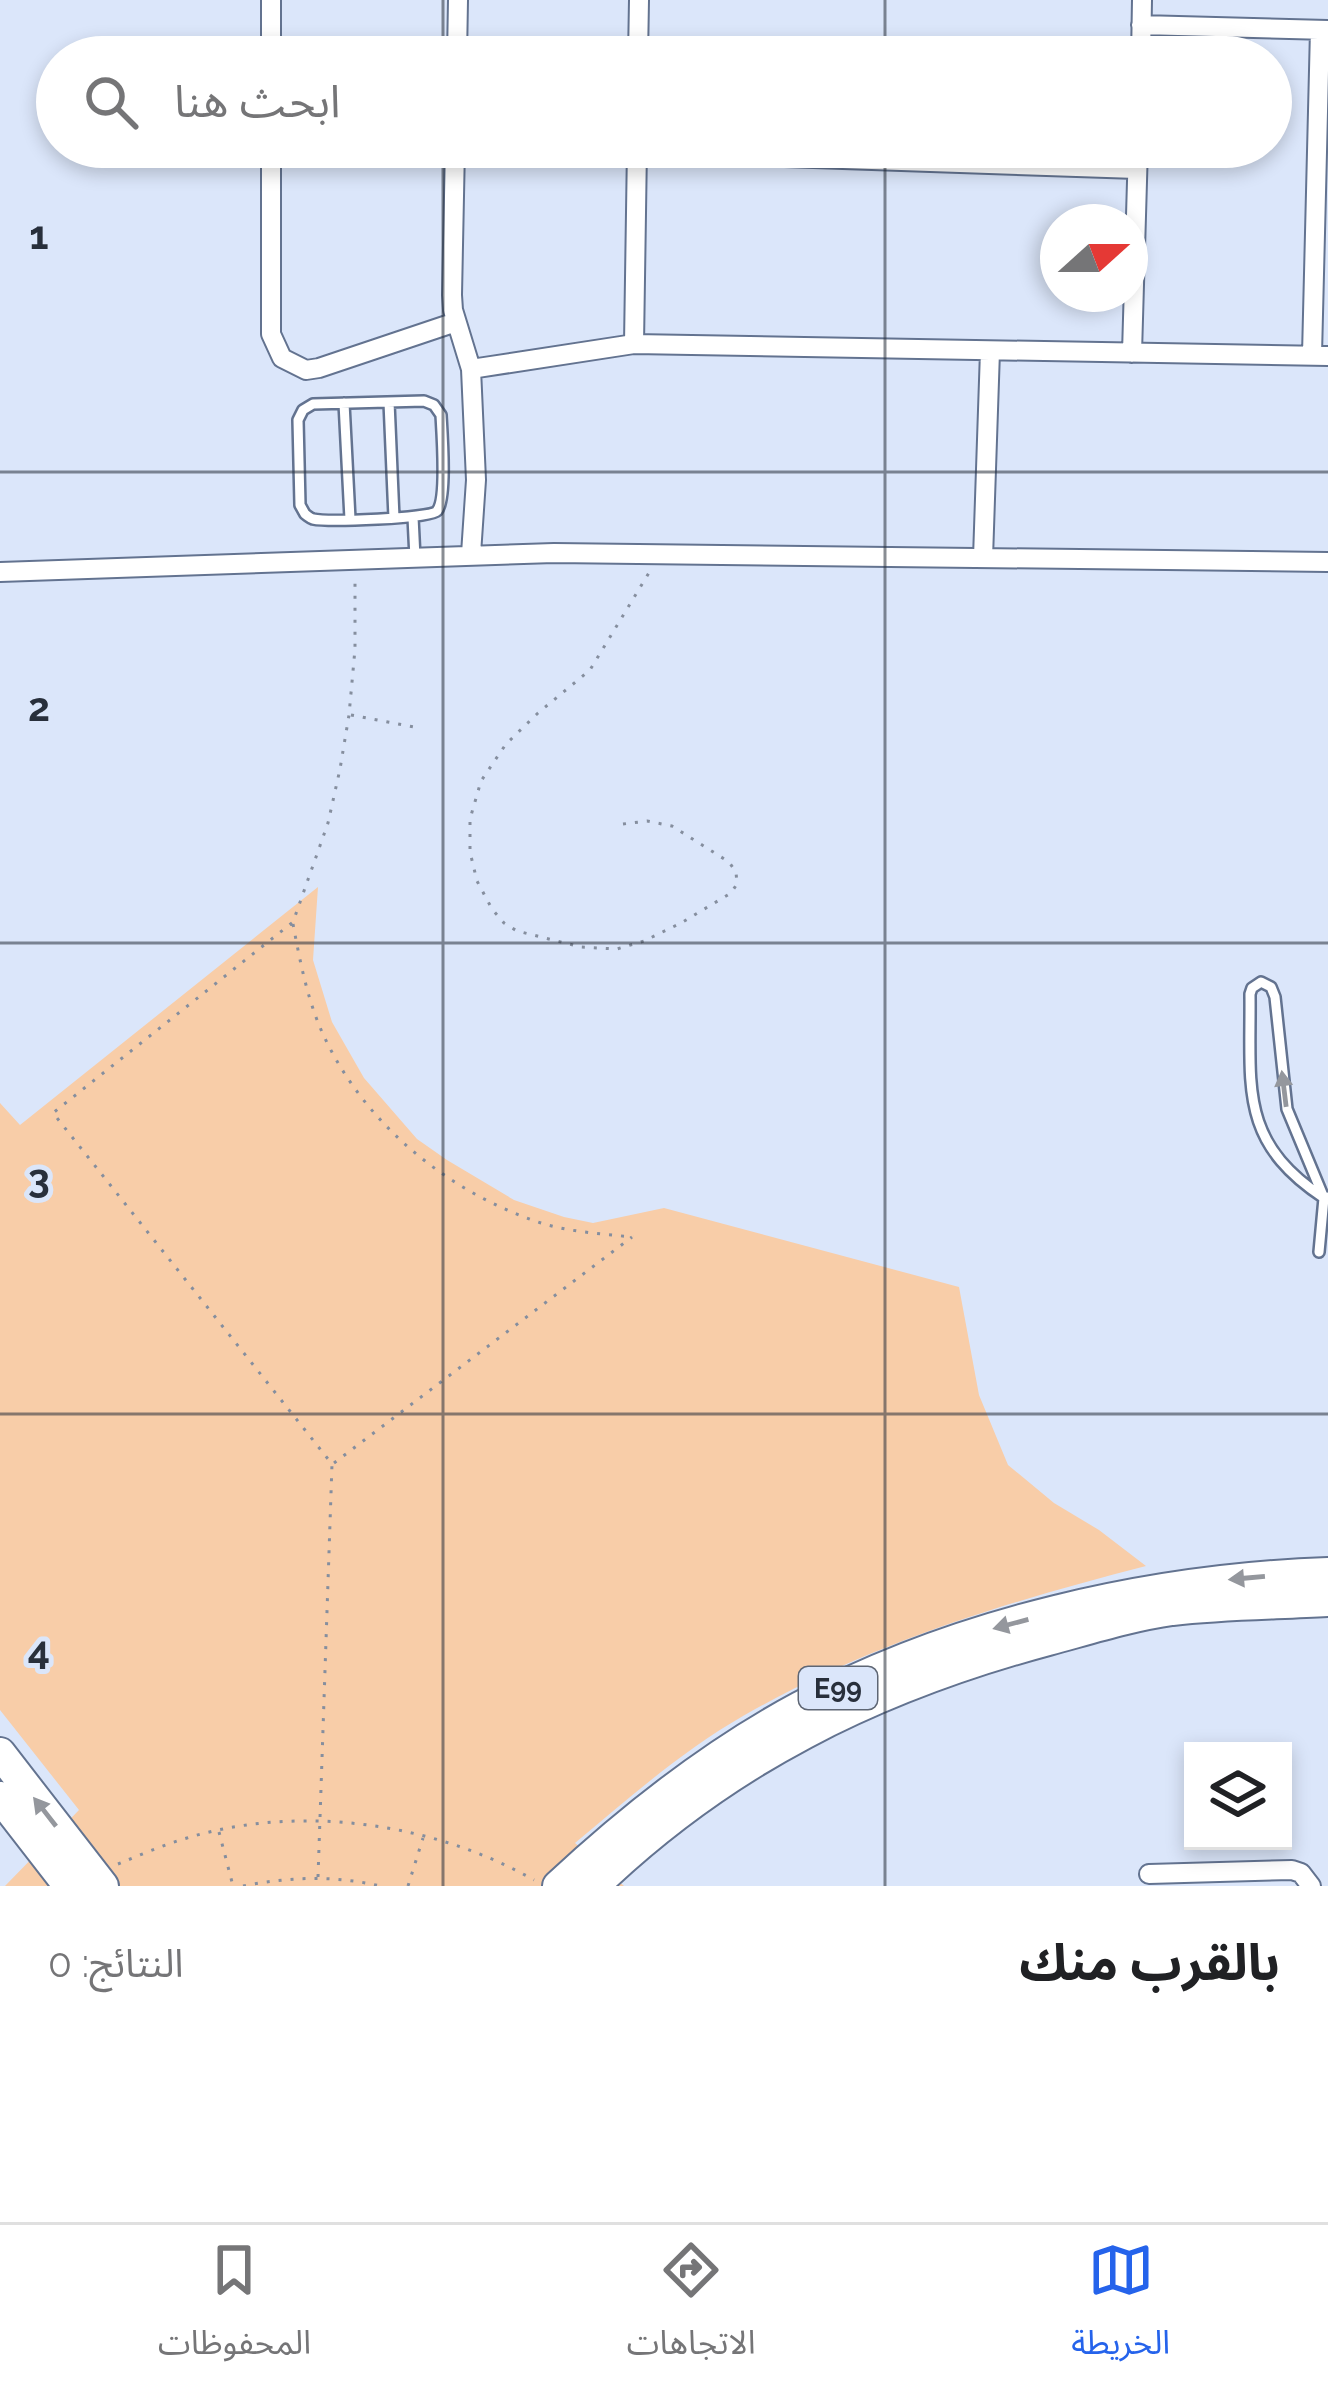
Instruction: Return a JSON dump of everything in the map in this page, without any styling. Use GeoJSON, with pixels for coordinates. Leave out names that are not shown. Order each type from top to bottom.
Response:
{"type":"FeatureCollection","features":[{"type":"Feature","properties":{"kind":"highway","name":"E99"},"geometry":{"type":"LineString","coordinates":[[546,1883],[670,1791],[797,1708],[859,1677],[971,1635],[1328,1573]]}},
{"type":"Feature","properties":{"kind":"highway","name":"E99"},"geometry":{"type":"LineString","coordinates":[[594,1886],[684,1808],[810,1728],[944,1671],[1119,1620],[1169,1599],[1328,1601]]}},
{"type":"Feature","properties":{"kind":"highway"},"geometry":{"type":"LineString","coordinates":[[0,1754],[110,1875]]}},
{"type":"Feature","properties":{"kind":"highway"},"geometry":{"type":"LineString","coordinates":[[0,1797],[69,1886]]}},
{"type":"Feature","properties":{"kind":"highway"},"geometry":{"type":"LineString","coordinates":[[22,1825],[59,1886]]}},
{"type":"Feature","properties":{"kind":"street"},"geometry":{"type":"LineString","coordinates":[[271,0],[271,36]]}},
{"type":"Feature","properties":{"kind":"street"},"geometry":{"type":"LineString","coordinates":[[457,36],[458,0]]}},
{"type":"Feature","properties":{"kind":"street"},"geometry":{"type":"LineString","coordinates":[[638,36],[639,0]]}},
{"type":"Feature","properties":{"kind":"street"},"geometry":{"type":"LineString","coordinates":[[1142,0],[1142,36]]}},
{"type":"Feature","properties":{"kind":"street"},"geometry":{"type":"LineString","coordinates":[[471,369],[634,344],[1320,355],[1324,30],[1142,25]]}},
{"type":"Feature","properties":{"kind":"street"},"geometry":{"type":"LineString","coordinates":[[271,168],[271,334],[282,358],[306,370],[319,368],[456,322]]}},
{"type":"Feature","properties":{"kind":"street"},"geometry":{"type":"LineString","coordinates":[[455,168],[452,295],[471,369],[476,481],[471,554]]}},
{"type":"Feature","properties":{"kind":"street"},"geometry":{"type":"LineString","coordinates":[[634,344],[637,168]]}},
{"type":"Feature","properties":{"kind":"street"},"geometry":{"type":"LineString","coordinates":[[1112,168],[1137,169],[1132,352]]}},
{"type":"Feature","properties":{"kind":"street"},"geometry":{"type":"LineString","coordinates":[[983,558],[990,350]]}},
{"type":"Feature","properties":{"kind":"street"},"geometry":{"type":"LineString","coordinates":[[0,572],[471,554],[1328,562]]}},
{"type":"Feature","properties":{"kind":"street"},"geometry":{"type":"LineString","coordinates":[[1149,1874],[1292,1870],[1311,1886]]}},
{"type":"Feature","properties":{"kind":"lane"},"geometry":{"type":"LineString","coordinates":[[389,402],[394,518]]}},
{"type":"Feature","properties":{"kind":"lane"},"geometry":{"type":"LineString","coordinates":[[389,402],[429,402],[441,416],[442,501],[433,514],[309,517],[300,500],[300,415],[313,404],[389,402]]}},
{"type":"Feature","properties":{"kind":"lane"},"geometry":{"type":"LineString","coordinates":[[344,403],[350,519]]}},
{"type":"Feature","properties":{"kind":"lane"},"geometry":{"type":"LineString","coordinates":[[413,518],[415,558]]}},
{"type":"Feature","properties":{"kind":"lane"},"geometry":{"type":"LineString","coordinates":[[1319,1252],[1326,1198],[1286,1109],[1275,997],[1267,984],[1256,984],[1250,994],[1250,1014],[1251,1094],[1257,1124],[1295,1179],[1326,1198]]}},
{"type":"Feature","properties":{"kind":"path"},"geometry":{"type":"LineString","coordinates":[[623,824],[647,821],[672,826],[729,862],[737,884],[731,893],[681,923],[617,949],[581,947],[517,931],[492,909],[477,881],[470,852],[470,819],[482,781],[506,744],[590,670],[661,554]]}},
{"type":"Feature","properties":{"kind":"path"},"geometry":{"type":"LineString","coordinates":[[332,1464],[633,1237],[543,1224],[500,1207],[421,1159],[364,1101],[323,1034],[306,985],[293,922],[328,824],[350,715],[355,560]]}},
{"type":"Feature","properties":{"kind":"path"},"geometry":{"type":"LineString","coordinates":[[350,715],[419,728]]}},
{"type":"Feature","properties":{"kind":"path"},"geometry":{"type":"LineString","coordinates":[[293,922],[53,1113],[332,1464],[318,1877]]}},
{"type":"Feature","properties":{"kind":"path"},"geometry":{"type":"LineString","coordinates":[[110,1875],[186,1838],[218,1830],[321,1820],[424,1836],[501,1861],[546,1883]]}},
{"type":"Feature","properties":{"kind":"path"},"geometry":{"type":"LineString","coordinates":[[218,1830],[232,1886]]}},
{"type":"Feature","properties":{"kind":"path"},"geometry":{"type":"LineString","coordinates":[[408,1886],[424,1836]]}},
{"type":"Feature","properties":{"kind":"path"},"geometry":{"type":"LineString","coordinates":[[243,1886],[318,1877],[380,1886]]}},
{"type":"Feature","properties":{"kind":"shaded area"},"geometry":{"type":"Polygon","coordinates":[[[318,887],[313,960],[332,1022],[364,1078],[417,1139],[514,1200],[564,1217],[593,1223],[664,1208],[959,1287],[979,1395],[1008,1465],[1146,1566],[990,1610],[889,1646],[791,1690],[720,1730],[575,1843],[624,1886],[5,1886],[79,1810],[0,1710],[0,1103],[20,1125],[318,887]]]}}]}
